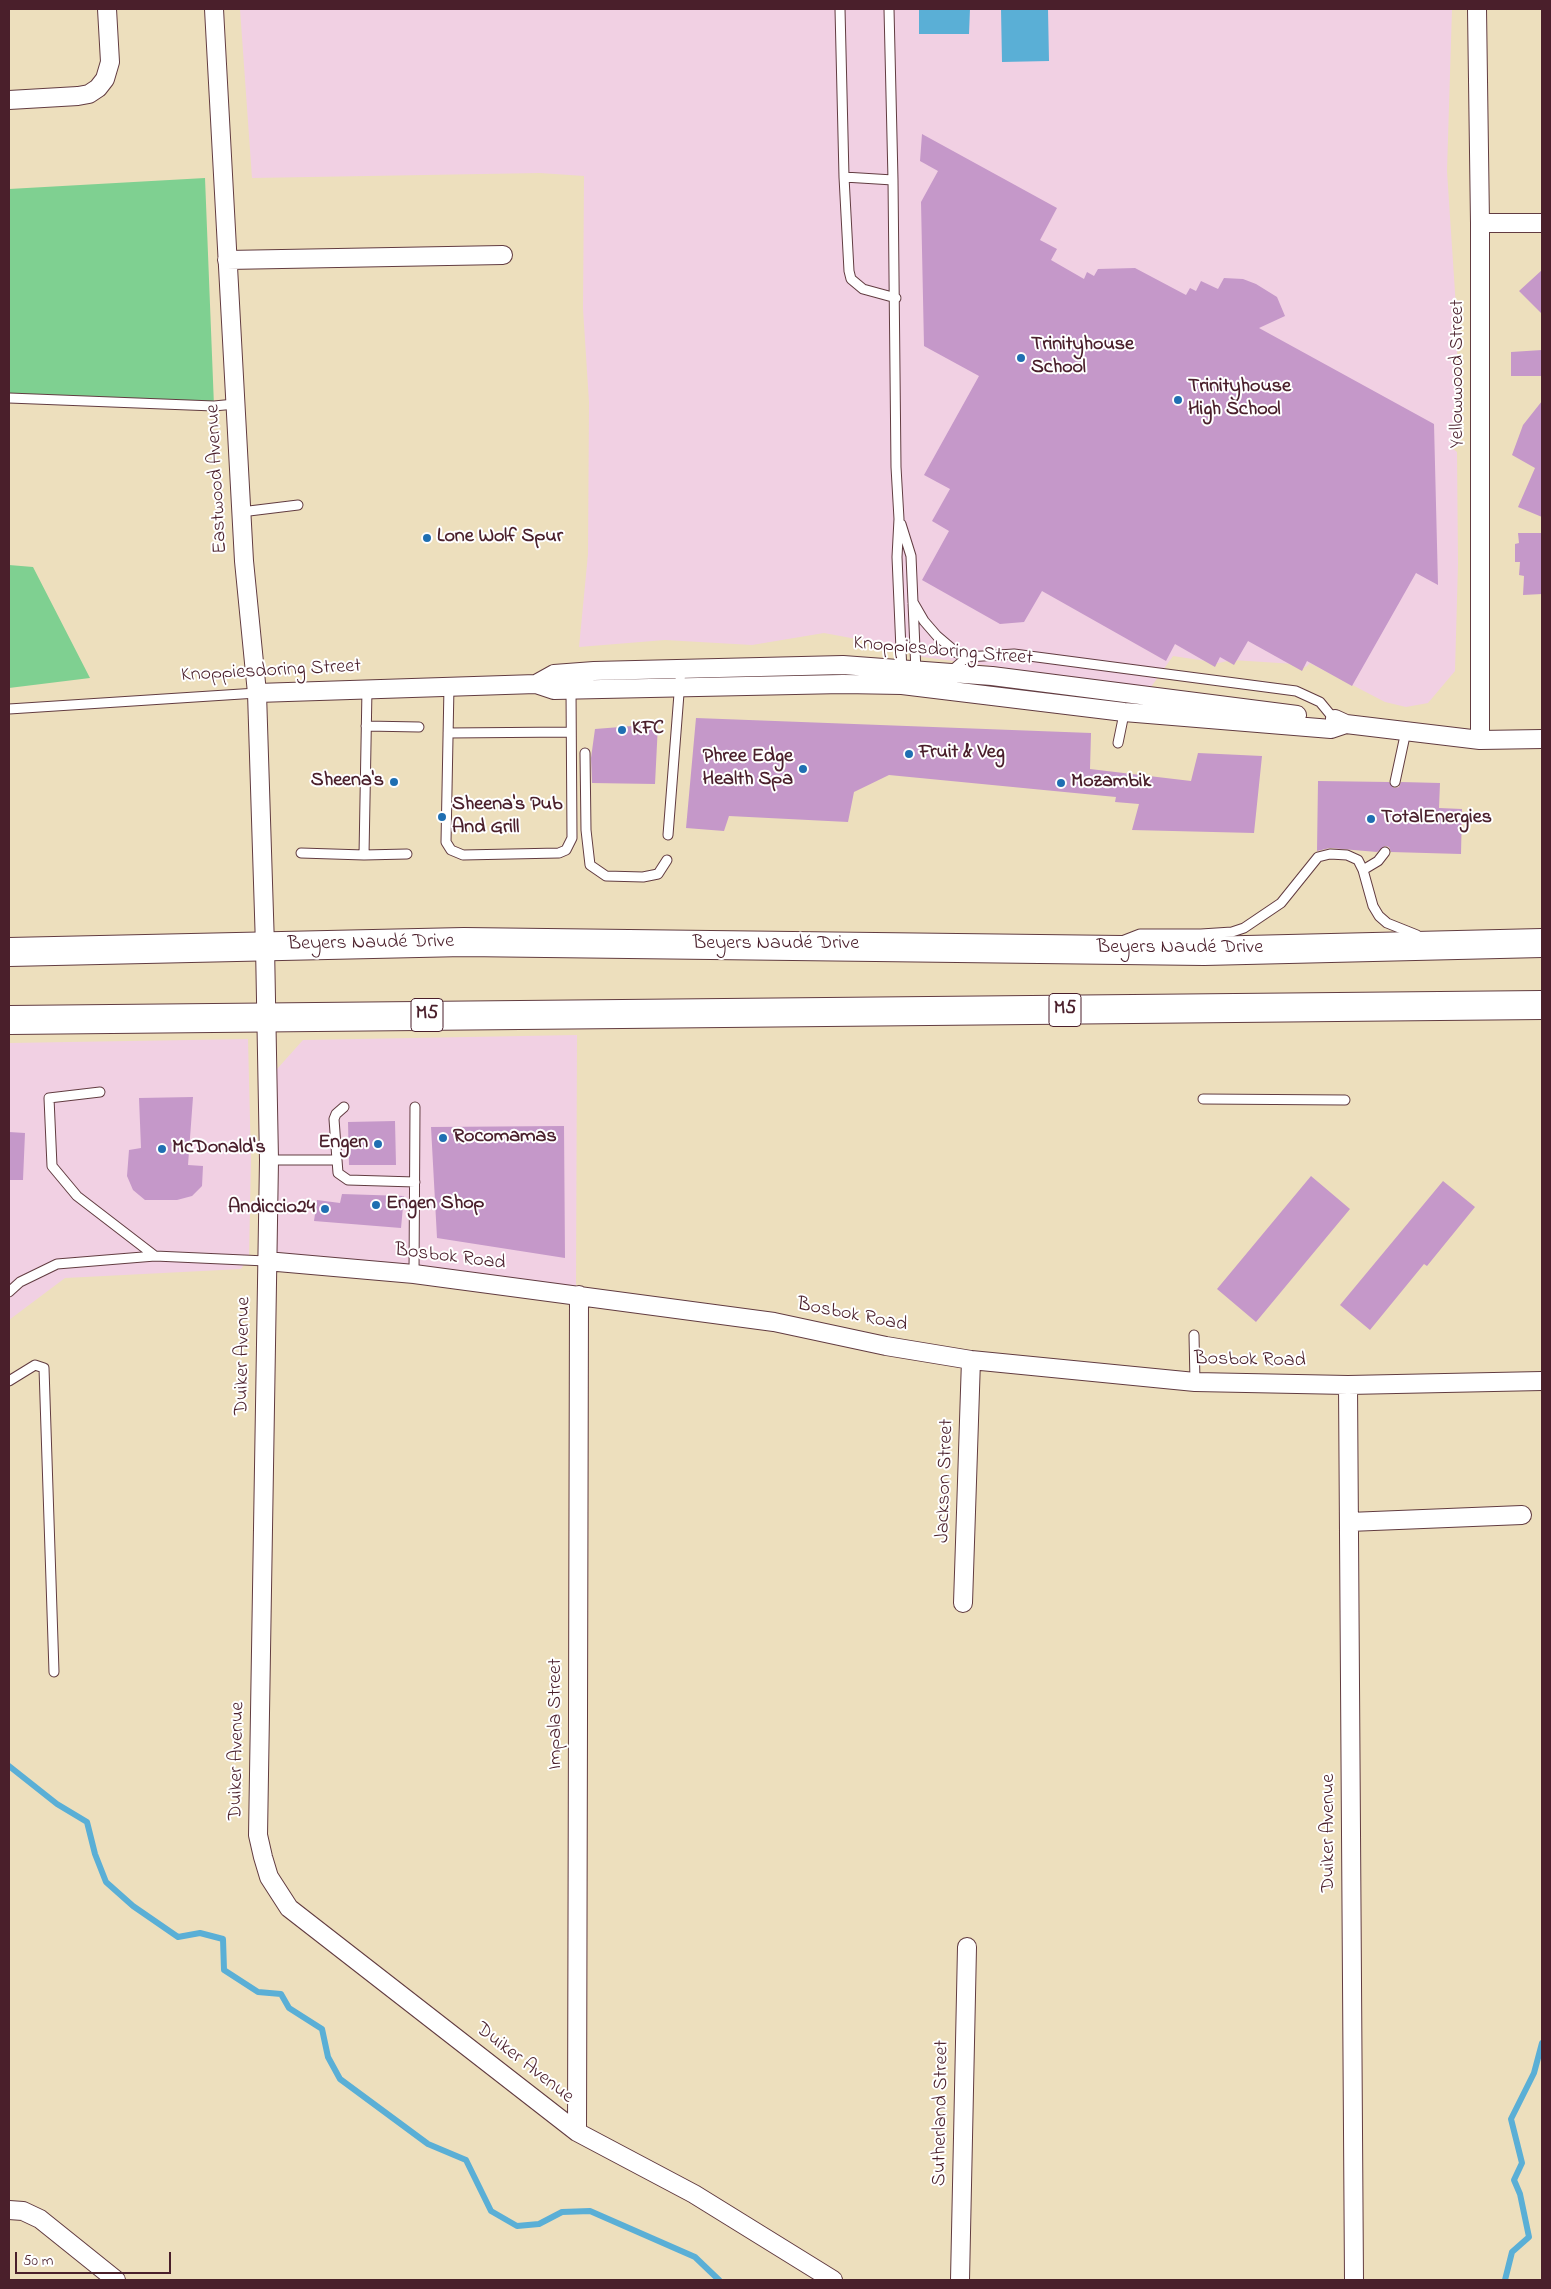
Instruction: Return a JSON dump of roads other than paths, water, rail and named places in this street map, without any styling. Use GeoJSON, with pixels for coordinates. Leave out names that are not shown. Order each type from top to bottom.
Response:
{"type":"FeatureCollection","features":[{"type":"Feature","properties":{"kind":"main road","name":"Beyers Naudé Drive"},"geometry":{"type":"LineString","coordinates":[[9,952],[473,942],[1204,951],[1542,943]]}},
{"type":"Feature","properties":{"kind":"main road","name":"M5"},"geometry":{"type":"LineString","coordinates":[[9,1020],[1542,1005]]}},
{"type":"Feature","properties":{"kind":"street"},"geometry":{"type":"LineString","coordinates":[[9,100],[78,96],[89,94],[98,88],[105,79],[110,62],[107,9]]}},
{"type":"Feature","properties":{"kind":"street","name":"Eastwood Avenue"},"geometry":{"type":"LineString","coordinates":[[214,9],[241,512],[257,692],[265,946]]}},
{"type":"Feature","properties":{"kind":"street","name":"Yellowwood Street"},"geometry":{"type":"LineString","coordinates":[[1477,9],[1480,223],[1480,740]]}},
{"type":"Feature","properties":{"kind":"street"},"geometry":{"type":"LineString","coordinates":[[1480,223],[1542,223]]}},
{"type":"Feature","properties":{"kind":"street"},"geometry":{"type":"LineString","coordinates":[[227,260],[503,255]]}},
{"type":"Feature","properties":{"kind":"street","name":"Knoppiesdoring Street"},"geometry":{"type":"LineString","coordinates":[[536,684],[554,674],[681,668],[843,665],[909,678],[1124,712],[1331,729],[1340,722]]}},
{"type":"Feature","properties":{"kind":"street","name":"Knoppiesdoring Street"},"geometry":{"type":"LineString","coordinates":[[257,692],[536,684],[554,690],[571,690],[843,684],[950,673],[1127,693],[1480,740],[1542,740]]}},
{"type":"Feature","properties":{"kind":"street","name":"Duiker Avenue"},"geometry":{"type":"LineString","coordinates":[[265,946],[269,1160],[258,1835],[269,1877],[288,1908],[577,2132],[694,2194],[833,2280]]}},
{"type":"Feature","properties":{"kind":"street","name":"Bosbok Road"},"geometry":{"type":"LineString","coordinates":[[266,1261],[414,1274],[774,1322],[886,1346],[971,1360],[1195,1382],[1348,1385],[1542,1381]]}},
{"type":"Feature","properties":{"kind":"street","name":"Impala Street"},"geometry":{"type":"LineString","coordinates":[[577,2132],[578,1295]]}},
{"type":"Feature","properties":{"kind":"street","name":"Jackson Street"},"geometry":{"type":"LineString","coordinates":[[963,1603],[971,1360]]}},
{"type":"Feature","properties":{"kind":"street","name":"Duiker Avenue"},"geometry":{"type":"LineString","coordinates":[[1348,1385],[1354,2280]]}},
{"type":"Feature","properties":{"kind":"street"},"geometry":{"type":"LineString","coordinates":[[1349,1522],[1522,1515]]}},
{"type":"Feature","properties":{"kind":"street","name":"Sutherland Street"},"geometry":{"type":"LineString","coordinates":[[960,2280],[967,1948]]}},
{"type":"Feature","properties":{"kind":"street"},"geometry":{"type":"LineString","coordinates":[[9,2210],[23,2211],[40,2219],[116,2280]]}},
{"type":"Feature","properties":{"kind":"lane"},"geometry":{"type":"LineString","coordinates":[[840,9],[844,177],[849,271],[851,279],[863,290],[896,298]]}},
{"type":"Feature","properties":{"kind":"lane"},"geometry":{"type":"LineString","coordinates":[[889,9],[896,298],[896,467],[899,519],[897,557],[909,678]]}},
{"type":"Feature","properties":{"kind":"lane"},"geometry":{"type":"LineString","coordinates":[[844,177],[893,180]]}},
{"type":"Feature","properties":{"kind":"lane"},"geometry":{"type":"LineString","coordinates":[[9,398],[214,406],[235,404]]}},
{"type":"Feature","properties":{"kind":"lane"},"geometry":{"type":"LineString","coordinates":[[241,512],[298,505]]}},
{"type":"Feature","properties":{"kind":"lane"},"geometry":{"type":"LineString","coordinates":[[899,519],[911,556],[912,599],[909,678]]}},
{"type":"Feature","properties":{"kind":"lane"},"geometry":{"type":"LineString","coordinates":[[912,599],[924,621],[937,636],[957,652],[967,657],[1014,654],[1296,691],[1320,702],[1340,722]]}},
{"type":"Feature","properties":{"kind":"lane"},"geometry":{"type":"LineString","coordinates":[[950,673],[967,657]]}},
{"type":"Feature","properties":{"kind":"lane"},"geometry":{"type":"LineString","coordinates":[[668,835],[681,668]]}},
{"type":"Feature","properties":{"kind":"lane"},"geometry":{"type":"LineString","coordinates":[[449,686],[446,842],[451,850],[462,855],[559,854],[566,850],[572,838],[571,690]]}},
{"type":"Feature","properties":{"kind":"lane"},"geometry":{"type":"LineString","coordinates":[[364,855],[367,689]]}},
{"type":"Feature","properties":{"kind":"lane","name":"Knoppiesdoring Street"},"geometry":{"type":"LineString","coordinates":[[9,709],[257,692]]}},
{"type":"Feature","properties":{"kind":"lane"},"geometry":{"type":"LineString","coordinates":[[1118,743],[1127,693]]}},
{"type":"Feature","properties":{"kind":"lane"},"geometry":{"type":"LineString","coordinates":[[366,726],[419,727]]}},
{"type":"Feature","properties":{"kind":"lane"},"geometry":{"type":"LineString","coordinates":[[1395,782],[1406,731]]}},
{"type":"Feature","properties":{"kind":"lane"},"geometry":{"type":"LineString","coordinates":[[448,733],[571,732]]}},
{"type":"Feature","properties":{"kind":"lane"},"geometry":{"type":"LineString","coordinates":[[585,753],[586,830],[590,865],[606,876],[643,877],[658,874],[667,860]]}},
{"type":"Feature","properties":{"kind":"lane"},"geometry":{"type":"LineString","coordinates":[[1363,870],[1378,861],[1385,852]]}},
{"type":"Feature","properties":{"kind":"lane"},"geometry":{"type":"LineString","coordinates":[[301,853],[407,854]]}},
{"type":"Feature","properties":{"kind":"lane"},"geometry":{"type":"LineString","coordinates":[[1104,949],[1140,934],[1201,934],[1232,932],[1244,928],[1281,903],[1315,860],[1325,854],[1353,857],[1363,870],[1373,906],[1386,923],[1411,934],[1464,944]]}},
{"type":"Feature","properties":{"kind":"lane"},"geometry":{"type":"LineString","coordinates":[[100,1092],[49,1098],[52,1166],[61,1180],[77,1196],[155,1256]]}},
{"type":"Feature","properties":{"kind":"lane"},"geometry":{"type":"LineString","coordinates":[[1203,1098],[1345,1100]]}},
{"type":"Feature","properties":{"kind":"lane"},"geometry":{"type":"LineString","coordinates":[[344,1107],[336,1114],[334,1119],[338,1173],[348,1180],[415,1182]]}},
{"type":"Feature","properties":{"kind":"lane"},"geometry":{"type":"LineString","coordinates":[[414,1274],[415,1108]]}},
{"type":"Feature","properties":{"kind":"lane"},"geometry":{"type":"LineString","coordinates":[[269,1160],[337,1160]]}},
{"type":"Feature","properties":{"kind":"lane","name":"Bosbok Road"},"geometry":{"type":"LineString","coordinates":[[9,1292],[20,1282],[57,1264],[155,1256],[266,1261]]}},
{"type":"Feature","properties":{"kind":"lane"},"geometry":{"type":"LineString","coordinates":[[1194,1335],[1195,1382]]}},
{"type":"Feature","properties":{"kind":"lane"},"geometry":{"type":"LineString","coordinates":[[9,1381],[35,1364],[44,1368],[54,1672]]}},
{"type":"Feature","properties":{"kind":"water"},"geometry":{"type":"Polygon","coordinates":[[[919,9],[970,9],[969,34],[919,34],[919,9]]]}},
{"type":"Feature","properties":{"kind":"water"},"geometry":{"type":"Polygon","coordinates":[[[1001,9],[1048,9],[1049,61],[1002,62],[1001,9]]]}},
{"type":"Feature","properties":{"kind":"waterway"},"geometry":{"type":"LineString","coordinates":[[9,1766],[57,1804],[87,1822],[95,1854],[106,1882],[133,1906],[178,1937],[200,1933],[223,1939],[224,1970],[258,1992],[281,1994],[289,2008],[322,2029],[328,2057],[340,2079],[428,2144],[466,2160],[491,2211],[517,2226],[539,2224],[562,2212],[590,2211],[695,2257],[719,2280]]}},
{"type":"Feature","properties":{"kind":"waterway"},"geometry":{"type":"LineString","coordinates":[[1505,2280],[1512,2252],[1529,2237],[1520,2194],[1514,2180],[1522,2163],[1511,2119],[1534,2073],[1542,2043]]}},
{"type":"Feature","properties":{"kind":"place","name":"Trinityhouse School"},"geometry":{"type":"Point","coordinates":[1021,358]}},
{"type":"Feature","properties":{"kind":"place","name":"Trinityhouse High School"},"geometry":{"type":"Point","coordinates":[1178,400]}},
{"type":"Feature","properties":{"kind":"place","name":"Lone Wolf Spur"},"geometry":{"type":"Point","coordinates":[427,538]}},
{"type":"Feature","properties":{"kind":"place","name":"KFC"},"geometry":{"type":"Point","coordinates":[622,730]}},
{"type":"Feature","properties":{"kind":"place","name":"Fruit & Veg"},"geometry":{"type":"Point","coordinates":[909,754]}},
{"type":"Feature","properties":{"kind":"place","name":"Phree Edge Health Spa"},"geometry":{"type":"Point","coordinates":[803,769]}},
{"type":"Feature","properties":{"kind":"place","name":"Sheena's"},"geometry":{"type":"Point","coordinates":[394,782]}},
{"type":"Feature","properties":{"kind":"place","name":"Mozambik"},"geometry":{"type":"Point","coordinates":[1061,783]}},
{"type":"Feature","properties":{"kind":"place","name":"Sheena's Pub And Grill"},"geometry":{"type":"Point","coordinates":[442,817]}},
{"type":"Feature","properties":{"kind":"place","name":"TotalEnergies"},"geometry":{"type":"Point","coordinates":[1371,819]}},
{"type":"Feature","properties":{"kind":"place","name":"Rocomamas"},"geometry":{"type":"Point","coordinates":[443,1138]}},
{"type":"Feature","properties":{"kind":"place","name":"Engen"},"geometry":{"type":"Point","coordinates":[378,1144]}},
{"type":"Feature","properties":{"kind":"place","name":"McDonald's"},"geometry":{"type":"Point","coordinates":[162,1149]}},
{"type":"Feature","properties":{"kind":"place","name":"Engen Shop"},"geometry":{"type":"Point","coordinates":[376,1205]}},
{"type":"Feature","properties":{"kind":"place","name":"Andiccio24"},"geometry":{"type":"Point","coordinates":[325,1209]}}]}
